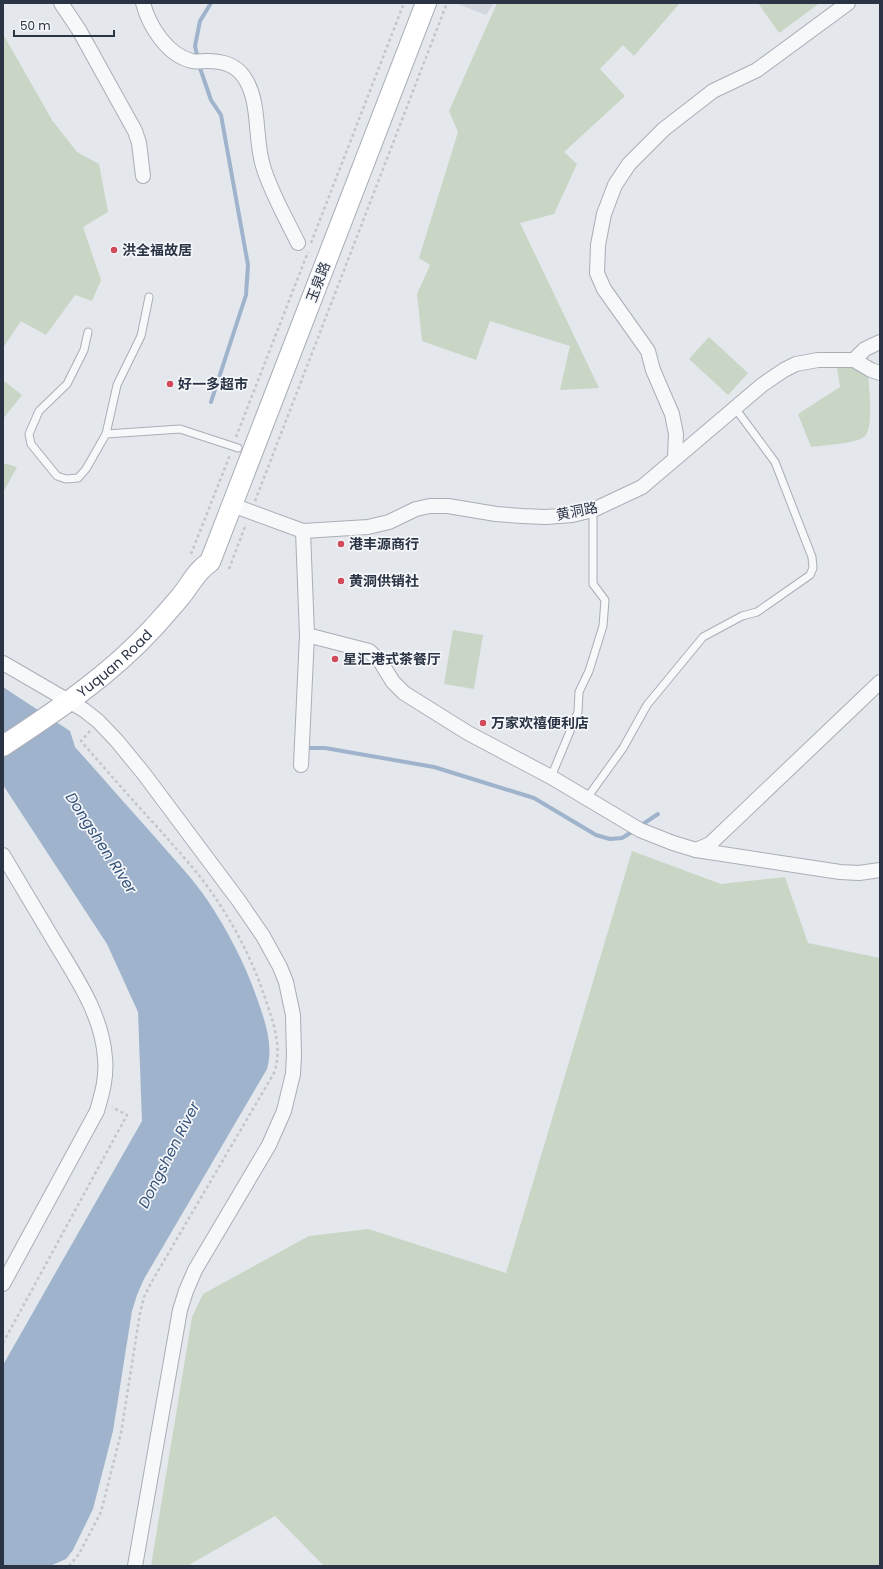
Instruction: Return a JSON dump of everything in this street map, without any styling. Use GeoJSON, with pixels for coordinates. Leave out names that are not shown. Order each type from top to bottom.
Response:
{"type":"FeatureCollection","features":[{"type":"Feature","properties":{"kind":"street"},"geometry":{"type":"LineString","coordinates":[[61,3],[79,30],[135,131],[139,143],[143,176]]}},
{"type":"Feature","properties":{"kind":"street"},"geometry":{"type":"LineString","coordinates":[[143,3],[145,13],[152,26],[171,50],[181,57],[193,62],[226,62],[236,68],[244,77],[250,89],[254,103],[262,165],[267,179],[298,243]]}},
{"type":"Feature","properties":{"kind":"street","name":"玉泉路"},"geometry":{"type":"LineString","coordinates":[[232,505],[426,3]]}},
{"type":"Feature","properties":{"kind":"street"},"geometry":{"type":"LineString","coordinates":[[675,458],[676,434],[672,414],[653,370],[648,351],[610,299],[597,273],[598,245],[604,214],[615,185],[629,164],[664,129],[713,91],[757,70],[848,3]]}},
{"type":"Feature","properties":{"kind":"street"},"geometry":{"type":"LineString","coordinates":[[880,342],[866,349],[854,360],[871,370],[880,373]]}},
{"type":"Feature","properties":{"kind":"street","name":"黄洞路"},"geometry":{"type":"LineString","coordinates":[[232,505],[303,531],[368,527],[389,522],[416,510],[430,506],[448,506],[496,514],[546,517],[572,515],[593,510],[642,487],[762,385],[784,370],[796,364],[818,360],[854,360]]}},
{"type":"Feature","properties":{"kind":"street","name":"Yuquan Road"},"geometry":{"type":"LineString","coordinates":[[3,746],[70,701],[98,680],[153,628],[204,566],[210,562],[232,505]]}},
{"type":"Feature","properties":{"kind":"street"},"geometry":{"type":"LineString","coordinates":[[301,765],[306,635],[303,531]]}},
{"type":"Feature","properties":{"kind":"street"},"geometry":{"type":"LineString","coordinates":[[306,635],[369,651],[380,661],[393,682],[404,693],[468,733],[551,777],[640,830],[696,850],[840,872],[859,873],[880,870]]}},
{"type":"Feature","properties":{"kind":"street"},"geometry":{"type":"LineString","coordinates":[[3,663],[84,710],[98,721],[117,741],[239,901],[263,936],[280,967],[290,997],[293,1022],[293,1074],[289,1094],[277,1128],[195,1270],[184,1297],[174,1341],[135,1566]]}},
{"type":"Feature","properties":{"kind":"street"},"geometry":{"type":"LineString","coordinates":[[696,850],[710,844],[880,682]]}},
{"type":"Feature","properties":{"kind":"street"},"geometry":{"type":"LineString","coordinates":[[3,855],[90,1004],[102,1040],[106,1075],[96,1112],[3,1284]]}},
{"type":"Feature","properties":{"kind":"lane"},"geometry":{"type":"LineString","coordinates":[[88,332],[84,350],[67,384],[39,411],[29,434],[32,444],[57,476],[66,479],[78,478],[86,469],[106,434],[117,385],[142,336],[149,297]]}},
{"type":"Feature","properties":{"kind":"lane"},"geometry":{"type":"LineString","coordinates":[[587,798],[623,748],[647,705],[703,637],[742,616],[757,612],[810,575],[813,568],[812,558],[775,462],[735,408]]}},
{"type":"Feature","properties":{"kind":"lane"},"geometry":{"type":"LineString","coordinates":[[106,434],[180,429],[235,447]]}},
{"type":"Feature","properties":{"kind":"lane"},"geometry":{"type":"LineString","coordinates":[[551,777],[578,712],[579,692],[589,671],[603,626],[605,600],[593,584],[593,510]]}},
{"type":"Feature","properties":{"kind":"path"},"geometry":{"type":"LineString","coordinates":[[191,554],[235,447],[404,3]]}},
{"type":"Feature","properties":{"kind":"path"},"geometry":{"type":"LineString","coordinates":[[254,502],[447,3]]}},
{"type":"Feature","properties":{"kind":"path"},"geometry":{"type":"LineString","coordinates":[[228,569],[249,517]]}},
{"type":"Feature","properties":{"kind":"path"},"geometry":{"type":"LineString","coordinates":[[69,1566],[79,1554],[101,1512],[121,1433],[140,1313],[144,1297],[274,1072],[278,1062],[275,1031],[263,991],[254,968],[230,922],[200,877],[81,741],[92,729]]}},
{"type":"Feature","properties":{"kind":"path"},"geometry":{"type":"LineString","coordinates":[[3,1343],[127,1115],[110,1106]]}},
{"type":"Feature","properties":{"kind":"shaded area"},"geometry":{"type":"Polygon","coordinates":[[[455,3],[494,3],[486,15],[455,3]]]}},
{"type":"Feature","properties":{"kind":"green space"},"geometry":{"type":"Polygon","coordinates":[[[497,3],[680,3],[634,56],[623,45],[600,69],[625,96],[564,152],[577,164],[554,214],[520,223],[599,388],[560,390],[570,346],[490,321],[476,360],[422,341],[417,294],[430,265],[419,258],[458,132],[449,111],[497,3]]]}},
{"type":"Feature","properties":{"kind":"green space"},"geometry":{"type":"Polygon","coordinates":[[[758,3],[820,3],[779,33],[758,3]]]}},
{"type":"Feature","properties":{"kind":"green space"},"geometry":{"type":"Polygon","coordinates":[[[3,34],[52,120],[77,152],[99,164],[108,212],[83,227],[101,280],[92,301],[75,295],[46,335],[21,321],[3,348],[3,34]]]}},
{"type":"Feature","properties":{"kind":"green space"},"geometry":{"type":"Polygon","coordinates":[[[709,337],[748,373],[728,395],[689,359],[709,337]]]}},
{"type":"Feature","properties":{"kind":"green space"},"geometry":{"type":"Polygon","coordinates":[[[851,366],[868,375],[870,416],[868,431],[865,436],[855,441],[811,447],[798,414],[840,387],[837,368],[851,366]]]}},
{"type":"Feature","properties":{"kind":"green space"},"geometry":{"type":"Polygon","coordinates":[[[3,380],[22,395],[3,419],[3,380]]]}},
{"type":"Feature","properties":{"kind":"green space"},"geometry":{"type":"Polygon","coordinates":[[[3,463],[17,467],[3,493],[3,463]]]}},
{"type":"Feature","properties":{"kind":"green space"},"geometry":{"type":"Polygon","coordinates":[[[453,630],[483,635],[474,689],[444,684],[453,630]]]}},
{"type":"Feature","properties":{"kind":"green space"},"geometry":{"type":"Polygon","coordinates":[[[632,851],[721,884],[785,877],[808,943],[880,958],[880,1566],[324,1566],[275,1516],[187,1566],[151,1566],[192,1317],[203,1294],[309,1236],[368,1229],[506,1273],[632,851]]]}},
{"type":"Feature","properties":{"kind":"water","name":"Dongshen River"},"geometry":{"type":"Polygon","coordinates":[[[3,687],[70,731],[75,747],[182,867],[202,892],[224,926],[238,952],[263,1015],[269,1046],[269,1061],[267,1069],[144,1279],[137,1295],[132,1311],[113,1431],[93,1509],[73,1550],[66,1559],[50,1566],[3,1566],[3,1365],[142,1121],[138,1012],[107,944],[3,785],[3,687]]]}},
{"type":"Feature","properties":{"kind":"waterway"},"geometry":{"type":"LineString","coordinates":[[211,3],[200,21],[195,46],[200,68],[211,100],[221,115],[248,265],[246,295],[211,402]]}},
{"type":"Feature","properties":{"kind":"waterway"},"geometry":{"type":"LineString","coordinates":[[305,748],[325,748],[434,767],[534,798],[596,835],[610,839],[622,838],[635,830]]}},
{"type":"Feature","properties":{"kind":"waterway"},"geometry":{"type":"LineString","coordinates":[[640,826],[658,814]]}},
{"type":"Feature","properties":{"kind":"place","name":"洪全福故居"},"geometry":{"type":"Point","coordinates":[114,250]}},
{"type":"Feature","properties":{"kind":"place","name":"好一多超市"},"geometry":{"type":"Point","coordinates":[170,384]}},
{"type":"Feature","properties":{"kind":"place","name":"港丰源商行"},"geometry":{"type":"Point","coordinates":[341,544]}},
{"type":"Feature","properties":{"kind":"place","name":"黄洞供销社"},"geometry":{"type":"Point","coordinates":[341,581]}},
{"type":"Feature","properties":{"kind":"place","name":"星汇港式茶餐厅"},"geometry":{"type":"Point","coordinates":[335,659]}},
{"type":"Feature","properties":{"kind":"place","name":"万家欢禧便利店"},"geometry":{"type":"Point","coordinates":[483,723]}}]}
